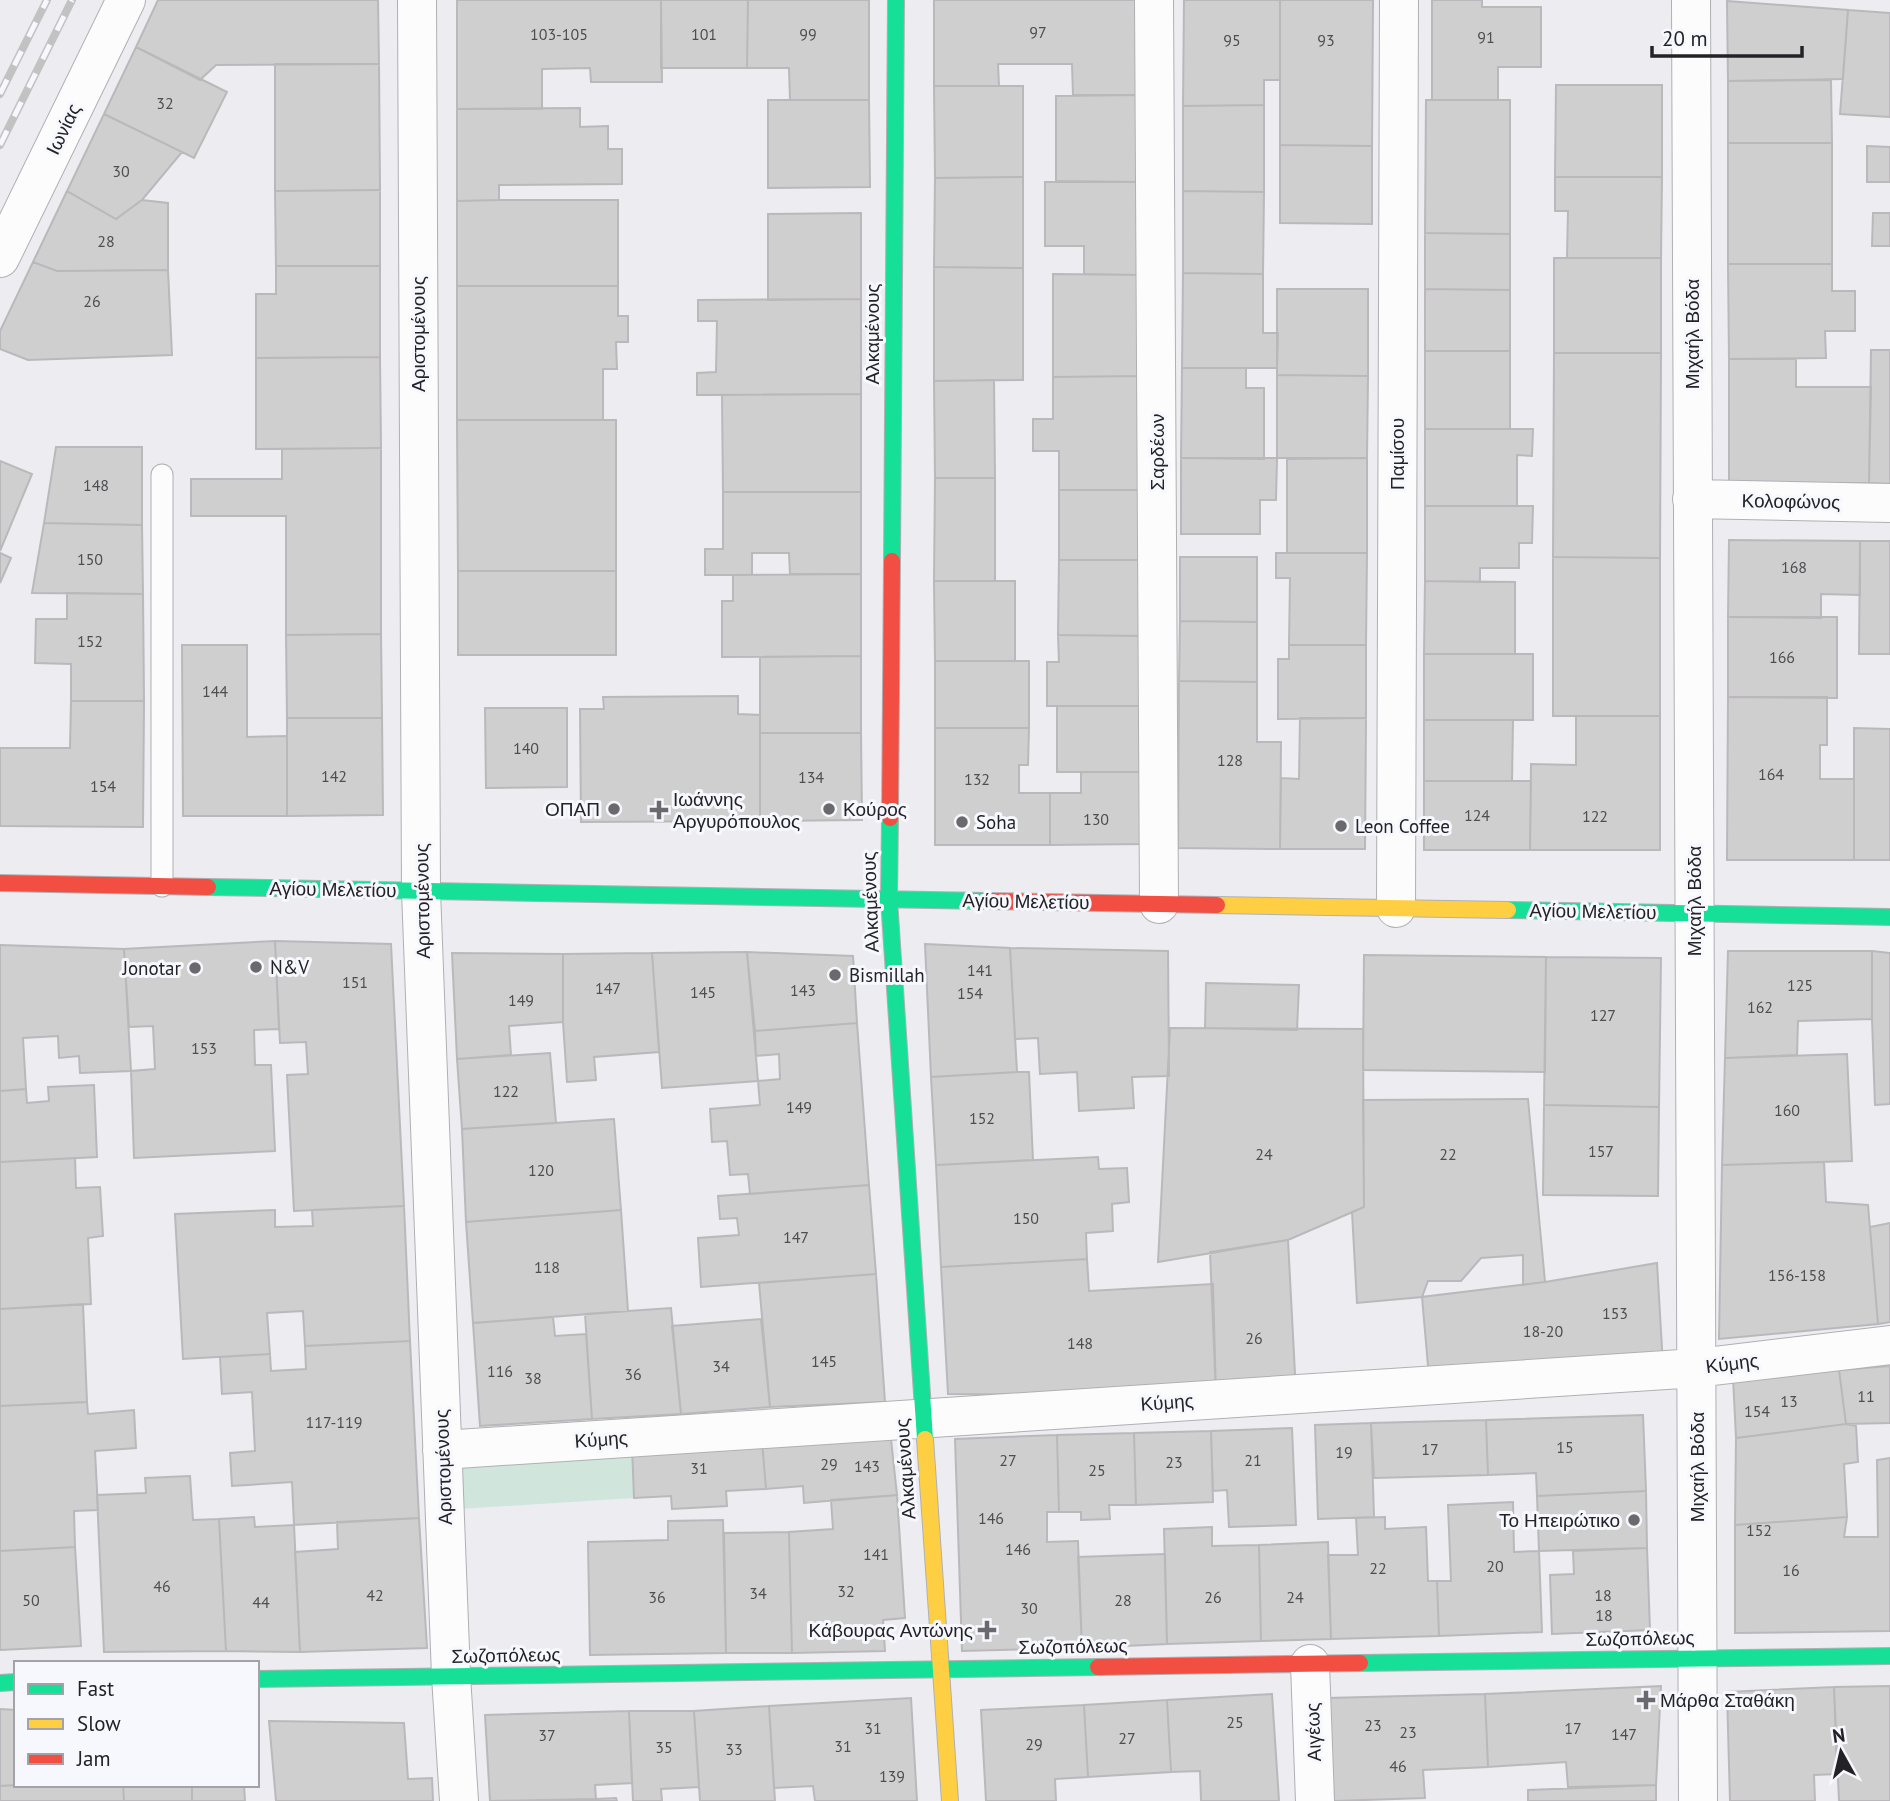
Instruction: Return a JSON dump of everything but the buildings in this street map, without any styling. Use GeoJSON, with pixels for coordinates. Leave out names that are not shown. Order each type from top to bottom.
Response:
{"type":"FeatureCollection","features":[{"type":"Feature","properties":{"kind":"street","name":"Ιωνίας"},"geometry":{"type":"LineString","coordinates":[[0,258],[126,0]]}},
{"type":"Feature","properties":{"kind":"street","name":"Αριστομένους"},"geometry":{"type":"LineString","coordinates":[[417,0],[421,891],[442,1450],[459,1801]]}},
{"type":"Feature","properties":{"kind":"street","name":"Αλκαμένους"},"geometry":{"type":"LineString","coordinates":[[896,0],[889,899],[950,1801]]}},
{"type":"Feature","properties":{"kind":"street","name":"Σαρδέων"},"geometry":{"type":"LineString","coordinates":[[1154,0],[1159,904]]}},
{"type":"Feature","properties":{"kind":"street","name":"Παμίσου"},"geometry":{"type":"LineString","coordinates":[[1396,908],[1399,0]]}},
{"type":"Feature","properties":{"kind":"street","name":"Μιχαήλ Βόδα"},"geometry":{"type":"LineString","coordinates":[[1691,0],[1698,1801]]}},
{"type":"Feature","properties":{"kind":"street","name":"Κολοφώνος"},"geometry":{"type":"LineString","coordinates":[[1692,499],[1890,503]]}},
{"type":"Feature","properties":{"kind":"street","name":"Αγίου Μελετίου"},"geometry":{"type":"LineString","coordinates":[[0,883],[1890,917]]}},
{"type":"Feature","properties":{"kind":"street","name":"Κύμης"},"geometry":{"type":"LineString","coordinates":[[442,1450],[1697,1368],[1890,1345]]}},
{"type":"Feature","properties":{"kind":"street","name":"Σωζοπόλεως"},"geometry":{"type":"LineString","coordinates":[[259,1679],[1890,1656]]}},
{"type":"Feature","properties":{"kind":"street","name":"Αιγέως"},"geometry":{"type":"LineString","coordinates":[[1310,1664],[1315,1801]]}},
{"type":"Feature","properties":{"kind":"lane"},"geometry":{"type":"LineString","coordinates":[[162,475],[162,886]]}},
{"type":"Feature","properties":{"kind":"green space"},"geometry":{"type":"Polygon","coordinates":[[[632,1447],[634,1498],[459,1509],[456,1457],[632,1447]]]}},
{"type":"Feature","properties":{"kind":"railway"},"geometry":{"type":"LineString","coordinates":[[0,94],[47,0]]}},
{"type":"Feature","properties":{"kind":"railway"},"geometry":{"type":"LineString","coordinates":[[0,145],[72,0]]}},
{"type":"Feature","properties":{"kind":"traffic: fast"},"geometry":{"type":"LineString","coordinates":[[892,561],[896,0]]}},
{"type":"Feature","properties":{"kind":"traffic: fast"},"geometry":{"type":"LineString","coordinates":[[890,818],[889,899],[925,1439]]}},
{"type":"Feature","properties":{"kind":"traffic: fast"},"geometry":{"type":"LineString","coordinates":[[208,887],[986,901]]}},
{"type":"Feature","properties":{"kind":"traffic: fast"},"geometry":{"type":"LineString","coordinates":[[1508,910],[1890,917]]}},
{"type":"Feature","properties":{"kind":"traffic: fast"},"geometry":{"type":"LineString","coordinates":[[1360,1663],[1890,1656]]}},
{"type":"Feature","properties":{"kind":"traffic: fast"},"geometry":{"type":"LineString","coordinates":[[259,1679],[1098,1667]]}},
{"type":"Feature","properties":{"kind":"traffic: fast"},"geometry":{"type":"LineString","coordinates":[[0,1683],[14,1682]]}},
{"type":"Feature","properties":{"kind":"traffic: slow"},"geometry":{"type":"LineString","coordinates":[[1217,905],[1508,910]]}},
{"type":"Feature","properties":{"kind":"traffic: slow"},"geometry":{"type":"LineString","coordinates":[[925,1439],[950,1801]]}},
{"type":"Feature","properties":{"kind":"traffic: jam"},"geometry":{"type":"LineString","coordinates":[[890,818],[892,561]]}},
{"type":"Feature","properties":{"kind":"traffic: jam"},"geometry":{"type":"LineString","coordinates":[[0,883],[208,887]]}},
{"type":"Feature","properties":{"kind":"traffic: jam"},"geometry":{"type":"LineString","coordinates":[[986,901],[1217,905]]}},
{"type":"Feature","properties":{"kind":"traffic: jam"},"geometry":{"type":"LineString","coordinates":[[1098,1667],[1360,1663]]}},
{"type":"Feature","properties":{"kind":"place","name":"ΟΠΑΠ"},"geometry":{"type":"Point","coordinates":[614,809]}},
{"type":"Feature","properties":{"kind":"place","name":"Κούρος"},"geometry":{"type":"Point","coordinates":[829,809]}},
{"type":"Feature","properties":{"kind":"place","name":"Ιωάννης Αργυρόπουλος"},"geometry":{"type":"Point","coordinates":[659,810]}},
{"type":"Feature","properties":{"kind":"place","name":"Soha"},"geometry":{"type":"Point","coordinates":[962,822]}},
{"type":"Feature","properties":{"kind":"place","name":"Leon Coffee"},"geometry":{"type":"Point","coordinates":[1341,826]}},
{"type":"Feature","properties":{"kind":"place","name":"N&V"},"geometry":{"type":"Point","coordinates":[256,967]}},
{"type":"Feature","properties":{"kind":"place","name":"Jonotar"},"geometry":{"type":"Point","coordinates":[195,968]}},
{"type":"Feature","properties":{"kind":"place","name":"Bismillah"},"geometry":{"type":"Point","coordinates":[835,975]}},
{"type":"Feature","properties":{"kind":"place","name":"Το Ηπειρώτικο"},"geometry":{"type":"Point","coordinates":[1634,1520]}},
{"type":"Feature","properties":{"kind":"place","name":"Κάβουρας Αντώνης"},"geometry":{"type":"Point","coordinates":[987,1630]}},
{"type":"Feature","properties":{"kind":"place","name":"Μάρθα Σταθάκη"},"geometry":{"type":"Point","coordinates":[1646,1700]}}]}
